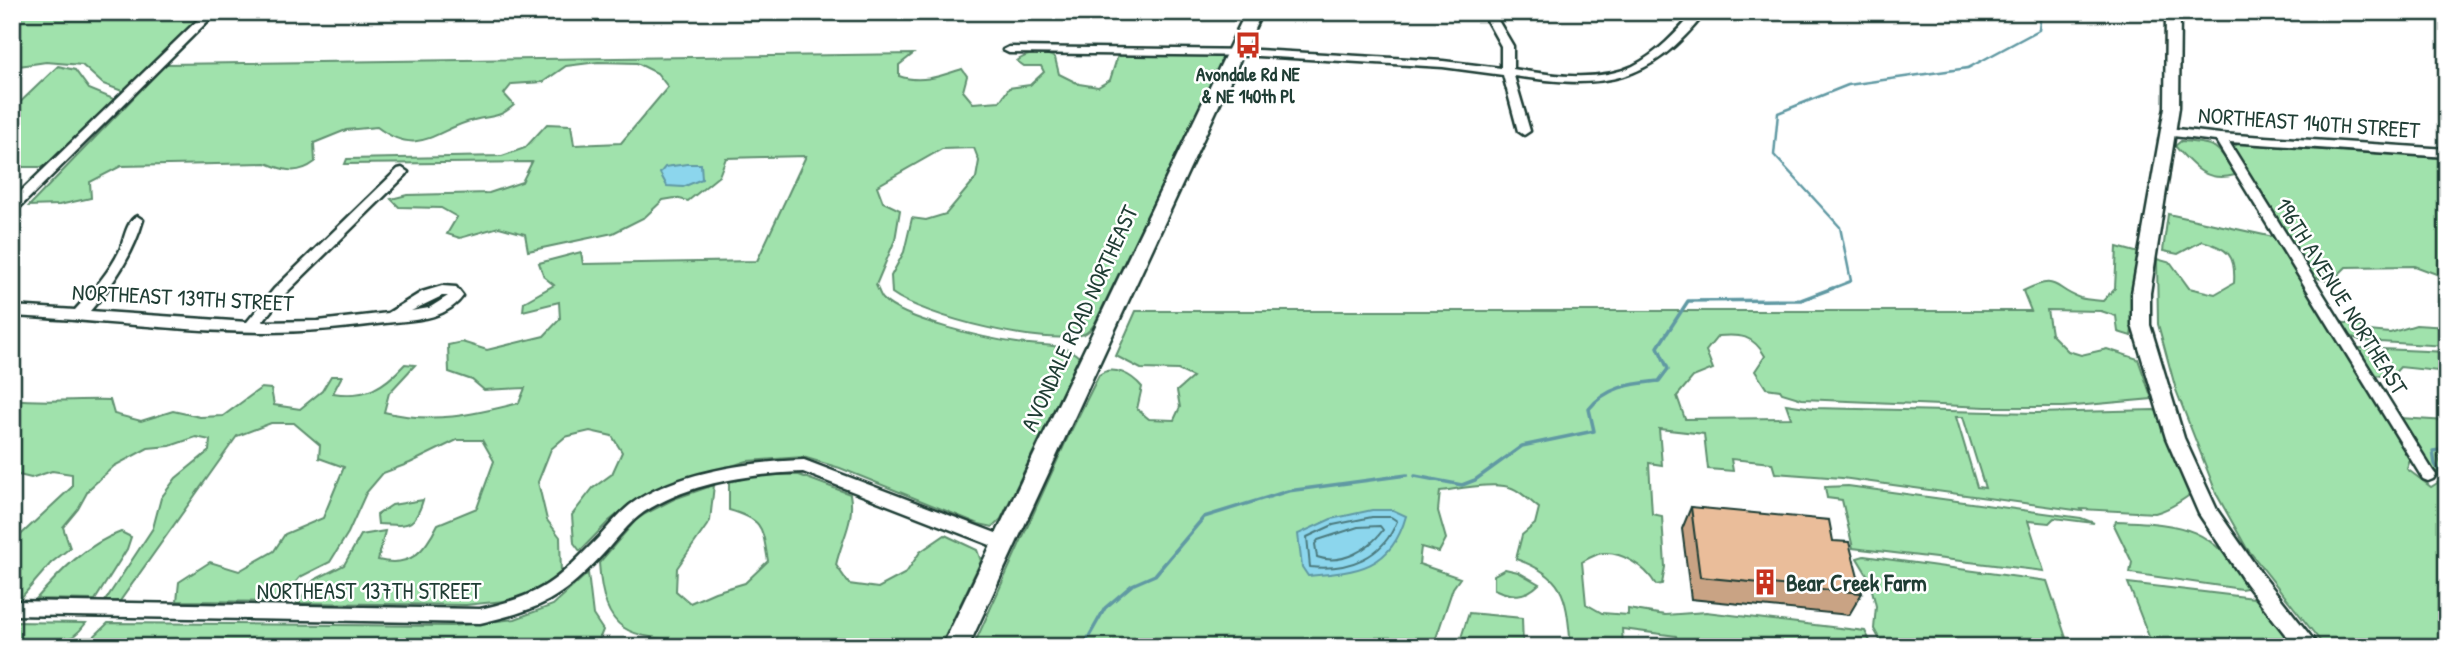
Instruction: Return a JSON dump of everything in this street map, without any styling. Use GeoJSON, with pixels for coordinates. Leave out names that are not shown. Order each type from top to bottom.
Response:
{"type":"FeatureCollection","features":[{"type":"Feature","properties":{"kind":"main road","name":"AVONDALE ROAD NORTHEAST"},"geometry":{"type":"LineString","coordinates":[[955,647],[1254,12]]}},
{"type":"Feature","properties":{"kind":"street"},"geometry":{"type":"LineString","coordinates":[[12,207],[212,12]]}},
{"type":"Feature","properties":{"kind":"street"},"geometry":{"type":"LineString","coordinates":[[1487,12],[1507,47],[1507,70],[1524,131]]}},
{"type":"Feature","properties":{"kind":"street"},"geometry":{"type":"LineString","coordinates":[[1009,50],[1233,52],[1458,65],[1551,77],[1604,76],[1630,72],[1672,43],[1701,12]]}},
{"type":"Feature","properties":{"kind":"street"},"geometry":{"type":"LineString","coordinates":[[2173,12],[2172,107],[2141,293],[2141,325],[2175,438],[2209,514],[2253,578],[2308,647]]}},
{"type":"Feature","properties":{"kind":"street","name":"NORTHEAST 140TH STREET"},"geometry":{"type":"LineString","coordinates":[[2168,132],[2447,153]]}},
{"type":"Feature","properties":{"kind":"street","name":"196TH AVENUE NORTHEAST"},"geometry":{"type":"LineString","coordinates":[[2220,138],[2428,475]]}},
{"type":"Feature","properties":{"kind":"street"},"geometry":{"type":"LineString","coordinates":[[251,327],[279,292],[402,172]]}},
{"type":"Feature","properties":{"kind":"street"},"geometry":{"type":"LineString","coordinates":[[80,313],[119,267],[130,246],[137,220]]}},
{"type":"Feature","properties":{"kind":"street","name":"NORTHEAST 139TH STREET"},"geometry":{"type":"LineString","coordinates":[[12,311],[80,313],[151,322],[251,327],[342,324],[392,317]]}},
{"type":"Feature","properties":{"kind":"street","name":"NORTHEAST 137TH STREET"},"geometry":{"type":"LineString","coordinates":[[12,608],[480,616],[513,608],[546,595],[574,572],[638,508],[671,492],[704,482],[778,466],[804,466],[1003,543]]}},
{"type":"Feature","properties":{"kind":"green space"},"geometry":{"type":"Polygon","coordinates":[[[12,12],[205,12],[125,92],[103,84],[82,65],[46,62],[12,67],[12,12]]]}},
{"type":"Feature","properties":{"kind":"green space"},"geometry":{"type":"Polygon","coordinates":[[[913,54],[899,65],[899,76],[923,79],[962,69],[967,76],[963,91],[973,103],[1000,101],[1009,88],[1030,85],[1044,72],[1041,66],[1024,66],[1017,61],[1031,55],[1051,56],[1055,58],[1059,74],[1079,84],[1098,87],[1110,80],[1118,55],[1219,55],[1223,58],[1095,323],[1084,334],[1043,337],[986,327],[930,311],[892,293],[891,276],[904,252],[912,218],[926,220],[946,214],[976,178],[979,161],[974,148],[942,149],[877,186],[883,202],[900,210],[895,240],[876,285],[883,299],[908,314],[967,333],[1017,343],[1058,347],[1079,357],[1001,519],[993,527],[979,524],[840,468],[803,457],[747,461],[638,498],[609,521],[580,551],[574,543],[572,515],[593,488],[612,474],[622,452],[612,436],[590,431],[565,437],[551,449],[538,482],[547,520],[560,537],[561,574],[537,592],[504,601],[466,605],[297,603],[314,580],[344,565],[361,535],[385,531],[378,560],[399,562],[416,555],[428,542],[438,524],[477,508],[494,461],[482,440],[457,440],[383,473],[366,493],[348,533],[330,562],[300,577],[279,602],[177,601],[179,582],[210,562],[239,571],[274,551],[285,534],[323,518],[344,467],[319,458],[320,445],[294,423],[271,423],[237,436],[120,601],[105,601],[153,528],[161,498],[176,478],[209,451],[210,440],[196,437],[170,446],[148,448],[114,466],[89,489],[78,509],[63,527],[70,548],[51,563],[20,599],[12,598],[12,543],[72,487],[72,474],[52,471],[31,478],[19,475],[12,479],[12,399],[110,400],[114,414],[141,421],[173,411],[200,417],[223,416],[261,388],[271,389],[274,405],[300,409],[322,391],[331,376],[342,376],[333,393],[355,394],[381,385],[405,364],[415,365],[389,393],[384,412],[436,418],[519,403],[525,388],[484,390],[472,380],[449,372],[448,345],[462,342],[487,350],[544,336],[560,319],[559,302],[523,311],[524,302],[554,285],[544,277],[539,263],[581,252],[583,264],[757,261],[806,156],[726,158],[719,176],[688,201],[675,198],[663,200],[645,217],[613,233],[528,251],[525,234],[499,227],[460,238],[447,234],[457,217],[441,208],[399,207],[391,199],[407,195],[489,193],[522,182],[532,162],[345,164],[347,159],[502,156],[525,148],[547,124],[571,125],[574,145],[621,143],[668,87],[657,73],[637,63],[598,62],[566,66],[543,82],[512,84],[504,94],[514,105],[504,113],[460,124],[427,139],[405,141],[377,127],[346,130],[314,143],[315,162],[297,170],[285,170],[266,163],[121,166],[90,182],[91,198],[59,205],[29,206],[166,64],[913,54]]]}},
{"type":"Feature","properties":{"kind":"green space"},"geometry":{"type":"Polygon","coordinates":[[[58,66],[75,70],[89,89],[116,100],[51,164],[41,167],[12,167],[12,110],[58,66]]]}},
{"type":"Feature","properties":{"kind":"green space"},"geometry":{"type":"Polygon","coordinates":[[[2181,141],[2203,143],[2220,151],[2235,175],[2216,177],[2201,171],[2175,146],[2181,141]]]}},
{"type":"Feature","properties":{"kind":"green space"},"geometry":{"type":"Polygon","coordinates":[[[2238,144],[2447,158],[2447,278],[2415,266],[2346,267],[2331,282],[2310,276],[2233,147],[2238,144]]]}},
{"type":"Feature","properties":{"kind":"green space"},"geometry":{"type":"Polygon","coordinates":[[[2168,214],[2273,237],[2407,449],[2411,457],[2407,469],[2431,487],[2439,482],[2447,483],[2447,647],[2325,647],[2246,547],[2217,495],[2176,390],[2158,324],[2157,259],[2171,263],[2189,288],[2215,294],[2234,283],[2234,266],[2224,250],[2202,241],[2178,254],[2163,251],[2168,214]]]}},
{"type":"Feature","properties":{"kind":"green space"},"geometry":{"type":"Polygon","coordinates":[[[2117,247],[2143,254],[2131,336],[2118,332],[2116,316],[2101,311],[2047,310],[2051,334],[2068,351],[2081,355],[2107,349],[2138,359],[2152,399],[2064,407],[1986,407],[1802,399],[1780,390],[1766,388],[1755,371],[1765,356],[1756,344],[1745,337],[1718,336],[1706,351],[1713,369],[1693,377],[1677,396],[1685,419],[1791,418],[1786,404],[1813,408],[2037,413],[2160,412],[2191,494],[2169,508],[2155,513],[2081,509],[2082,511],[1842,478],[1775,473],[1772,463],[1731,459],[1733,471],[1708,469],[1704,434],[1659,429],[1662,465],[1649,463],[1652,514],[1662,516],[1665,567],[1662,584],[1656,585],[1646,572],[1632,561],[1615,554],[1598,554],[1582,562],[1586,604],[1602,613],[1628,615],[1628,609],[1665,615],[1706,612],[1865,631],[1873,647],[1678,647],[1676,636],[1622,629],[1623,647],[1571,647],[1561,591],[1545,573],[1516,559],[1522,535],[1535,524],[1539,508],[1516,490],[1497,485],[1440,491],[1438,511],[1446,539],[1439,552],[1421,547],[1419,564],[1460,578],[1453,588],[1433,647],[973,647],[1067,439],[1099,375],[1116,371],[1128,375],[1142,387],[1137,409],[1149,419],[1174,420],[1180,407],[1177,391],[1193,377],[1178,370],[1141,369],[1116,356],[1136,311],[2031,311],[2023,291],[2043,283],[2055,284],[2080,298],[2103,301],[2115,288],[2117,247]],[[1956,417],[1977,487],[1985,488],[1963,417],[1956,417]]]}},
{"type":"Feature","properties":{"kind":"green space"},"geometry":{"type":"Polygon","coordinates":[[[2342,323],[2353,323],[2369,331],[2390,333],[2416,325],[2447,327],[2447,346],[2362,341],[2350,336],[2342,323]]]}},
{"type":"Feature","properties":{"kind":"green space"},"geometry":{"type":"Polygon","coordinates":[[[2359,348],[2447,352],[2447,372],[2400,367],[2391,377],[2375,375],[2358,351],[2359,348]]]}},
{"type":"Feature","properties":{"kind":"green space"},"geometry":{"type":"Polygon","coordinates":[[[2400,418],[2447,421],[2447,452],[2438,457],[2445,473],[2431,471],[2400,418]]]}},
{"type":"Feature","properties":{"kind":"green space"},"geometry":{"type":"Polygon","coordinates":[[[758,475],[799,475],[850,494],[851,513],[836,565],[849,584],[878,588],[906,573],[920,552],[945,535],[977,550],[981,561],[940,647],[695,647],[693,641],[636,634],[624,628],[607,605],[599,563],[635,521],[674,499],[714,485],[710,521],[677,568],[676,591],[690,603],[745,583],[768,561],[759,526],[749,517],[729,510],[729,482],[758,475]]]}},
{"type":"Feature","properties":{"kind":"green space"},"geometry":{"type":"Polygon","coordinates":[[[1848,486],[2081,518],[2094,523],[2054,518],[2049,523],[2028,521],[2044,571],[1853,548],[1842,500],[1827,498],[1825,487],[1848,486]]]}},
{"type":"Feature","properties":{"kind":"green space"},"geometry":{"type":"Polygon","coordinates":[[[423,500],[416,517],[408,524],[378,524],[377,515],[392,505],[423,500]]]}},
{"type":"Feature","properties":{"kind":"green space"},"geometry":{"type":"Polygon","coordinates":[[[2116,521],[2162,524],[2195,533],[2222,552],[2252,587],[2241,589],[2130,573],[2132,562],[2114,525],[2116,521]]]}},
{"type":"Feature","properties":{"kind":"green space"},"geometry":{"type":"Polygon","coordinates":[[[121,532],[131,537],[127,549],[95,600],[36,599],[64,569],[85,552],[121,532]]]}},
{"type":"Feature","properties":{"kind":"green space"},"geometry":{"type":"Polygon","coordinates":[[[1864,556],[2047,581],[2069,647],[1884,647],[1874,629],[1876,606],[1869,578],[1857,558],[1864,556]]]}},
{"type":"Feature","properties":{"kind":"green space"},"geometry":{"type":"Polygon","coordinates":[[[1505,569],[1518,572],[1539,584],[1529,592],[1518,595],[1494,589],[1494,575],[1505,569]]]}},
{"type":"Feature","properties":{"kind":"green space"},"geometry":{"type":"Polygon","coordinates":[[[588,573],[593,615],[603,630],[596,647],[83,647],[108,623],[452,626],[515,619],[553,605],[588,573]]]}},
{"type":"Feature","properties":{"kind":"green space"},"geometry":{"type":"Polygon","coordinates":[[[2128,583],[2254,598],[2263,603],[2299,647],[2153,647],[2128,583]]]}},
{"type":"Feature","properties":{"kind":"green space"},"geometry":{"type":"Polygon","coordinates":[[[1469,613],[1522,618],[1523,647],[1458,647],[1469,613]]]}},
{"type":"Feature","properties":{"kind":"green space"},"geometry":{"type":"Polygon","coordinates":[[[12,622],[86,623],[71,638],[53,645],[12,647],[12,622]]]}},
{"type":"Feature","properties":{"kind":"water"},"geometry":{"type":"Polygon","coordinates":[[[701,164],[702,179],[683,187],[667,186],[660,173],[665,167],[701,164]]]}},
{"type":"Feature","properties":{"kind":"water"},"geometry":{"type":"Polygon","coordinates":[[[1372,510],[1393,510],[1406,516],[1391,548],[1369,565],[1341,573],[1308,576],[1302,567],[1298,534],[1331,519],[1372,510]]]}},
{"type":"Feature","properties":{"kind":"building"},"geometry":{"type":"Polygon","coordinates":[[[1691,507],[1829,520],[1833,541],[1849,542],[1862,593],[1700,577],[1691,507]]]}},
{"type":"Feature","properties":{"kind":"waterway"},"geometry":{"type":"LineString","coordinates":[[1828,290],[1851,281],[1840,227],[1774,155],[1778,113],[1848,85],[1968,68],[2039,30],[2041,12]]}},
{"type":"Feature","properties":{"kind":"waterway"},"geometry":{"type":"LineString","coordinates":[[1415,476],[1462,485],[1475,480],[1522,446],[1594,431],[1589,409],[1596,401],[1621,388],[1659,381],[1668,369],[1658,347],[1688,301],[1801,300],[1833,288]]}},
{"type":"Feature","properties":{"kind":"waterway"},"geometry":{"type":"LineString","coordinates":[[2447,449],[2433,451],[2435,464],[2447,483]]}},
{"type":"Feature","properties":{"kind":"waterway"},"geometry":{"type":"LineString","coordinates":[[1083,647],[1105,608],[1132,585],[1155,575],[1204,517],[1288,491],[1407,475]]}},
{"type":"Feature","properties":{"kind":"place","name":"Avondale Rd NE & NE 140th Pl"},"geometry":{"type":"Point","coordinates":[1248,45]}},
{"type":"Feature","properties":{"kind":"place","name":"Bear Creek Farm"},"geometry":{"type":"Point","coordinates":[1765,582]}}]}
